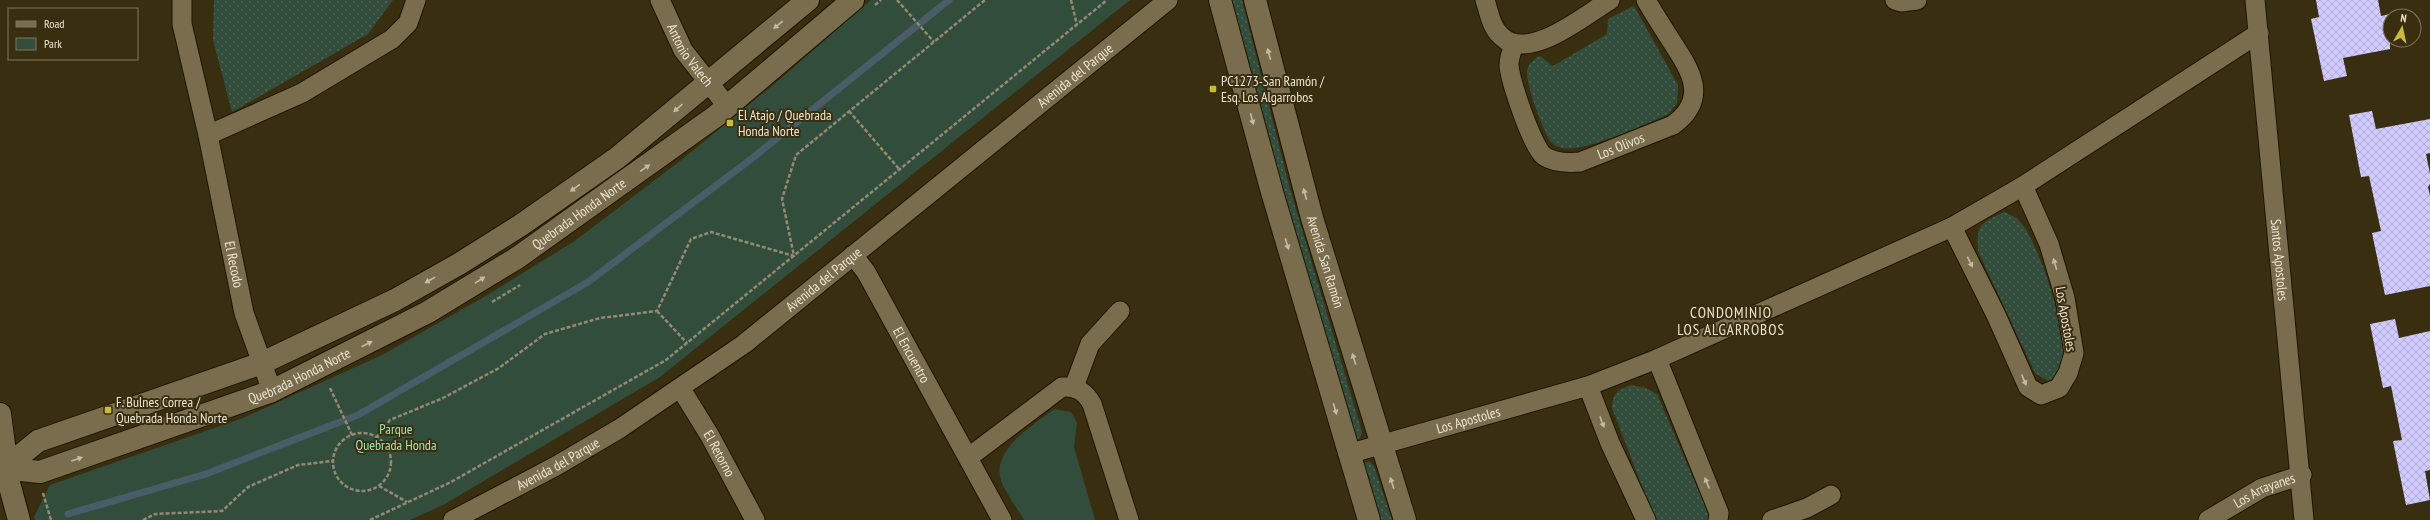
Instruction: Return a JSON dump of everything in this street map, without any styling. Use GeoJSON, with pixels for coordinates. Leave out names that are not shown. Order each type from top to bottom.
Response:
{"type":"FeatureCollection","features":[{"type":"Feature","properties":{"kind":"street","name":"El Recodo"},"geometry":{"type":"LineString","coordinates":[[182,0],[182,24],[208,135],[244,313],[272,391]]}},
{"type":"Feature","properties":{"kind":"street"},"geometry":{"type":"LineString","coordinates":[[208,135],[302,93],[392,39],[408,23],[416,0]]}},
{"type":"Feature","properties":{"kind":"street","name":"Antonio Valech"},"geometry":{"type":"LineString","coordinates":[[660,0],[682,50],[727,106]]}},
{"type":"Feature","properties":{"kind":"street","name":"Quebrada Honda Norte"},"geometry":{"type":"LineString","coordinates":[[3,468],[38,441],[262,363],[394,300],[514,229],[617,158],[808,0]]}},
{"type":"Feature","properties":{"kind":"street","name":"Quebrada Honda Norte"},"geometry":{"type":"LineString","coordinates":[[3,468],[40,472],[272,391],[428,312],[517,258],[652,164],[727,106],[853,0]]}},
{"type":"Feature","properties":{"kind":"street","name":"Avenida del Parque"},"geometry":{"type":"LineString","coordinates":[[457,519],[556,466],[680,389],[744,344],[1168,0]]}},
{"type":"Feature","properties":{"kind":"street"},"geometry":{"type":"LineString","coordinates":[[1220,0],[1272,192],[1348,454],[1369,520]]}},
{"type":"Feature","properties":{"kind":"street","name":"Avenida San Ramón"},"geometry":{"type":"LineString","coordinates":[[1255,0],[1312,218],[1404,520]]}},
{"type":"Feature","properties":{"kind":"street"},"geometry":{"type":"LineString","coordinates":[[1485,0],[1496,31],[1514,44],[1531,44],[1547,39],[1610,0]]}},
{"type":"Feature","properties":{"kind":"street","name":"Los Olivos"},"geometry":{"type":"LineString","coordinates":[[1514,44],[1510,66],[1533,143],[1544,156],[1552,160],[1569,163],[1580,162],[1673,125],[1682,119],[1691,106],[1694,91],[1691,75],[1646,0]]}},
{"type":"Feature","properties":{"kind":"street"},"geometry":{"type":"LineString","coordinates":[[1895,0],[1917,0]]}},
{"type":"Feature","properties":{"kind":"street","name":"Santos Apostoles"},"geometry":{"type":"LineString","coordinates":[[2254,0],[2259,33],[2302,475],[2304,520]]}},
{"type":"Feature","properties":{"kind":"street","name":"Los Apostoles"},"geometry":{"type":"LineString","coordinates":[[1348,454],[1588,386],[1657,359],[1952,227],[2023,186],[2259,33]]}},
{"type":"Feature","properties":{"kind":"street","name":"Los Apostoles"},"geometry":{"type":"LineString","coordinates":[[1952,227],[1996,315],[2028,387],[2041,395],[2059,388],[2068,373],[2074,353],[2065,298],[2049,244],[2023,186]]}},
{"type":"Feature","properties":{"kind":"street","name":"El Encuentro"},"geometry":{"type":"LineString","coordinates":[[853,255],[866,272],[969,457],[1002,520]]}},
{"type":"Feature","properties":{"kind":"street"},"geometry":{"type":"LineString","coordinates":[[1074,387],[1090,344],[1120,311]]}},
{"type":"Feature","properties":{"kind":"street"},"geometry":{"type":"LineString","coordinates":[[1657,359],[1719,513],[1718,520]]}},
{"type":"Feature","properties":{"kind":"street"},"geometry":{"type":"LineString","coordinates":[[1588,386],[1610,443],[1646,520]]}},
{"type":"Feature","properties":{"kind":"street"},"geometry":{"type":"LineString","coordinates":[[969,457],[1062,387],[1074,387],[1088,396],[1092,404],[1129,520]]}},
{"type":"Feature","properties":{"kind":"street","name":"El Retorno"},"geometry":{"type":"LineString","coordinates":[[680,389],[710,436],[755,520]]}},
{"type":"Feature","properties":{"kind":"street"},"geometry":{"type":"LineString","coordinates":[[0,414],[3,468],[20,520]]}},
{"type":"Feature","properties":{"kind":"street","name":"Los Arrayanes"},"geometry":{"type":"LineString","coordinates":[[2208,520],[2262,488],[2302,475]]}},
{"type":"Feature","properties":{"kind":"street"},"geometry":{"type":"LineString","coordinates":[[1772,520],[1807,508],[1831,495]]}},
{"type":"Feature","properties":{"kind":"path"},"geometry":{"type":"LineString","coordinates":[[897,0],[934,42]]}},
{"type":"Feature","properties":{"kind":"path"},"geometry":{"type":"LineString","coordinates":[[794,256],[782,198],[796,154],[985,0]]}},
{"type":"Feature","properties":{"kind":"path"},"geometry":{"type":"LineString","coordinates":[[1071,0],[1077,25]]}},
{"type":"Feature","properties":{"kind":"path"},"geometry":{"type":"LineString","coordinates":[[370,520],[451,482],[666,360],[1107,0]]}},
{"type":"Feature","properties":{"kind":"path"},"geometry":{"type":"LineString","coordinates":[[849,111],[900,170]]}},
{"type":"Feature","properties":{"kind":"path"},"geometry":{"type":"LineString","coordinates":[[657,311],[691,239],[711,232],[794,256]]}},
{"type":"Feature","properties":{"kind":"path"},"geometry":{"type":"LineString","coordinates":[[657,311],[687,343]]}},
{"type":"Feature","properties":{"kind":"path"},"geometry":{"type":"LineString","coordinates":[[377,437],[390,420],[443,398],[499,368],[545,334],[600,318],[657,311]]}},
{"type":"Feature","properties":{"kind":"path"},"geometry":{"type":"LineString","coordinates":[[329,387],[351,433]]}},
{"type":"Feature","properties":{"kind":"path"},"geometry":{"type":"LineString","coordinates":[[351,433],[362,433],[377,437],[385,443],[392,459],[390,472],[379,486],[370,490],[358,491],[348,488],[337,478],[332,461],[335,450],[340,442],[351,433]]}},
{"type":"Feature","properties":{"kind":"path"},"geometry":{"type":"LineString","coordinates":[[143,520],[155,514],[222,511],[248,487],[298,465],[332,461]]}},
{"type":"Feature","properties":{"kind":"path"},"geometry":{"type":"LineString","coordinates":[[379,486],[408,502]]}},
{"type":"Feature","properties":{"kind":"green space"},"geometry":{"type":"Polygon","coordinates":[[[214,0],[393,0],[368,34],[232,112],[213,40],[214,0]]]}},
{"type":"Feature","properties":{"kind":"green space","name":"Parque Quebrada Honda"},"geometry":{"type":"Polygon","coordinates":[[[871,0],[1130,0],[660,377],[445,504],[410,520],[35,520],[34,517],[50,485],[243,418],[382,355],[489,294],[573,242],[680,161],[779,80],[871,0]]]}},
{"type":"Feature","properties":{"kind":"green space"},"geometry":{"type":"Polygon","coordinates":[[[1231,0],[1242,0],[1290,189],[1362,432],[1360,438],[1356,440],[1298,261],[1231,0]]]}},
{"type":"Feature","properties":{"kind":"green space"},"geometry":{"type":"Polygon","coordinates":[[[1634,6],[1678,85],[1677,103],[1668,114],[1615,137],[1584,146],[1571,148],[1555,146],[1544,130],[1536,108],[1527,77],[1527,71],[1530,64],[1540,56],[1553,66],[1607,34],[1608,19],[1634,6]]]}},
{"type":"Feature","properties":{"kind":"green space"},"geometry":{"type":"Polygon","coordinates":[[[2004,212],[2018,219],[2034,244],[2048,282],[2059,321],[2063,351],[2061,373],[2048,381],[2035,373],[1978,251],[1979,230],[1985,222],[2004,212]]]}},
{"type":"Feature","properties":{"kind":"green space"},"geometry":{"type":"Polygon","coordinates":[[[1631,385],[1646,388],[1657,394],[1710,517],[1709,520],[1655,520],[1612,408],[1615,395],[1622,389],[1631,385]]]}},
{"type":"Feature","properties":{"kind":"green space"},"geometry":{"type":"Polygon","coordinates":[[[1054,409],[1071,412],[1077,423],[1074,447],[1095,520],[1024,520],[1006,492],[1001,481],[1000,465],[1010,446],[1027,430],[1054,409]]]}},
{"type":"Feature","properties":{"kind":"green space"},"geometry":{"type":"Polygon","coordinates":[[[1369,461],[1374,466],[1392,520],[1379,520],[1363,464],[1369,461]]]}},
{"type":"Feature","properties":{"kind":"building"},"geometry":{"type":"Polygon","coordinates":[[[2316,0],[2378,0],[2382,16],[2382,48],[2390,49],[2343,58],[2347,76],[2324,81],[2311,19],[2319,17],[2316,0]]]}},
{"type":"Feature","properties":{"kind":"building"},"geometry":{"type":"Polygon","coordinates":[[[2372,111],[2376,129],[2430,119],[2430,153],[2426,154],[2430,174],[2430,184],[2428,187],[2430,196],[2430,286],[2385,295],[2372,233],[2381,231],[2369,176],[2361,177],[2349,115],[2372,111]]]}},
{"type":"Feature","properties":{"kind":"building"},"geometry":{"type":"Polygon","coordinates":[[[2395,319],[2399,338],[2430,331],[2430,470],[2425,471],[2430,500],[2406,505],[2393,441],[2402,440],[2391,386],[2383,388],[2370,324],[2395,319]]]}},
{"type":"Feature","properties":{"kind":"waterway"},"geometry":{"type":"LineString","coordinates":[[68,514],[206,474],[358,415],[588,282],[750,160],[949,0]]}},
{"type":"Feature","properties":{"kind":"place","name":"PC1273-San Ramón / Esq. Los Algarrobos"},"geometry":{"type":"Point","coordinates":[1213,89]}},
{"type":"Feature","properties":{"kind":"place","name":"El Atajo / Quebrada Honda Norte"},"geometry":{"type":"Point","coordinates":[730,123]}},
{"type":"Feature","properties":{"kind":"place","name":"F. Bulnes Correa / Quebrada Honda Norte"},"geometry":{"type":"Point","coordinates":[108,410]}},
{"type":"Feature","properties":{"kind":"district","name":"CONDOMINIO LOS ALGARROBOS"},"geometry":{"type":"Point","coordinates":[1731,320]}}]}
